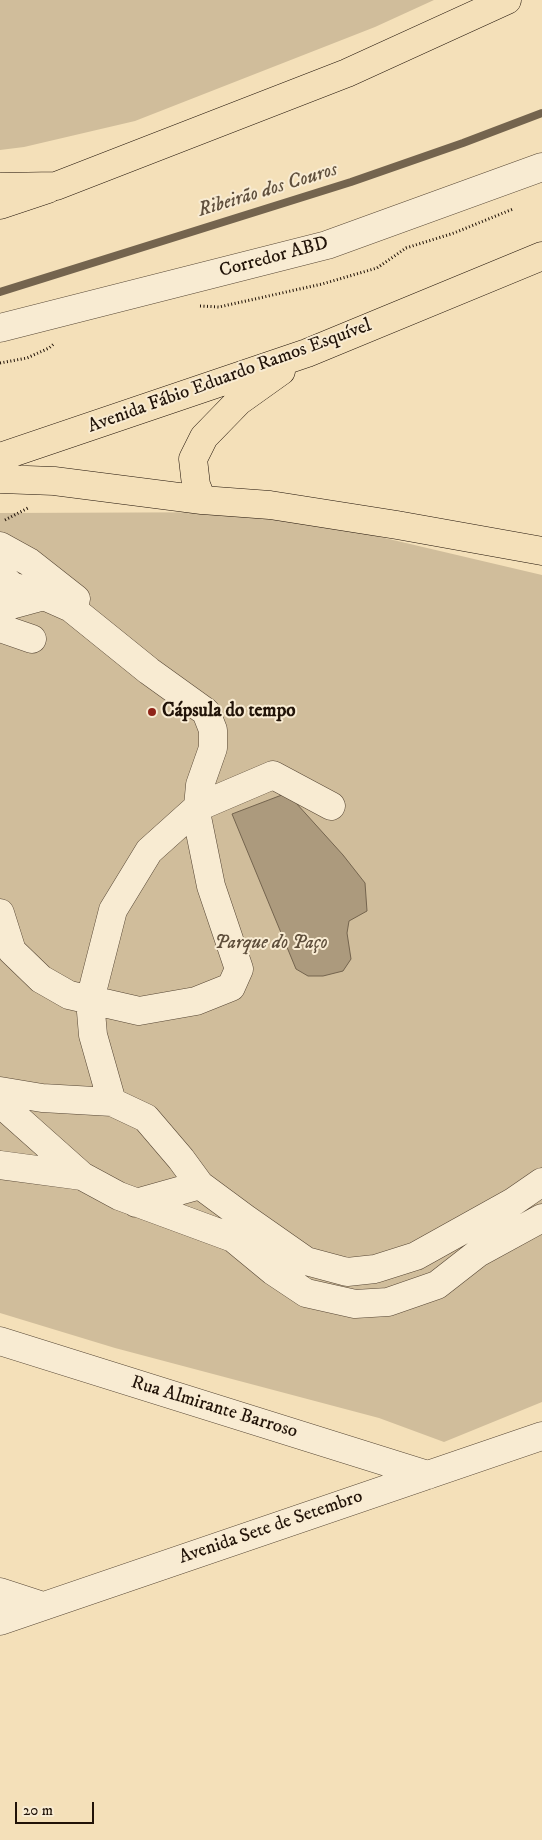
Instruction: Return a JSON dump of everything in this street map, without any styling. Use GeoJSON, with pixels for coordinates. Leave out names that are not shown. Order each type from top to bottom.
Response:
{"type":"FeatureCollection","features":[{"type":"Feature","properties":{"kind":"main road"},"geometry":{"type":"LineString","coordinates":[[0,205],[56,186],[348,72],[507,0]]}},
{"type":"Feature","properties":{"kind":"main road"},"geometry":{"type":"LineString","coordinates":[[0,187],[56,186]]}},
{"type":"Feature","properties":{"kind":"main road","name":"Avenida Fábio Eduardo Ramos Esquível"},"geometry":{"type":"LineString","coordinates":[[0,457],[308,353],[542,256]]}},
{"type":"Feature","properties":{"kind":"main road"},"geometry":{"type":"LineString","coordinates":[[202,500],[196,485],[193,459],[204,437],[239,401],[308,353]]}},
{"type":"Feature","properties":{"kind":"main road"},"geometry":{"type":"LineString","coordinates":[[0,479],[54,481],[202,500],[270,505],[398,525],[542,551]]}},
{"type":"Feature","properties":{"kind":"street","name":"Corredor ABD"},"geometry":{"type":"LineString","coordinates":[[0,328],[327,245],[542,167]]}},
{"type":"Feature","properties":{"kind":"street"},"geometry":{"type":"LineString","coordinates":[[0,546],[29,562],[229,719]]}},
{"type":"Feature","properties":{"kind":"street"},"geometry":{"type":"LineString","coordinates":[[0,575],[12,586],[44,596],[71,608],[149,671],[206,712],[213,730],[213,748],[200,785],[197,817],[211,886],[239,969],[231,987],[196,1002],[139,1011],[90,1000],[70,995],[41,979],[12,951],[0,912]]}},
{"type":"Feature","properties":{"kind":"street"},"geometry":{"type":"LineString","coordinates":[[0,608],[44,596]]}},
{"type":"Feature","properties":{"kind":"street"},"geometry":{"type":"LineString","coordinates":[[0,628],[32,639]]}},
{"type":"Feature","properties":{"kind":"street"},"geometry":{"type":"LineString","coordinates":[[112,1102],[93,1035],[90,1000],[113,910],[150,852],[198,807],[274,775],[331,806]]}},
{"type":"Feature","properties":{"kind":"street"},"geometry":{"type":"LineString","coordinates":[[0,1091],[42,1098],[112,1102],[146,1118],[181,1159],[200,1185],[246,1220],[306,1261],[347,1272],[375,1269],[416,1256],[513,1202],[542,1182]]}},
{"type":"Feature","properties":{"kind":"street"},"geometry":{"type":"LineString","coordinates":[[0,1103],[82,1176],[119,1196],[233,1238],[273,1271],[306,1293],[355,1304],[388,1302],[438,1284],[478,1253],[542,1218]]}},
{"type":"Feature","properties":{"kind":"street"},"geometry":{"type":"LineString","coordinates":[[0,1165],[82,1176]]}},
{"type":"Feature","properties":{"kind":"street"},"geometry":{"type":"LineString","coordinates":[[136,1202],[200,1185]]}},
{"type":"Feature","properties":{"kind":"street","name":"Rua Almirante Barroso"},"geometry":{"type":"LineString","coordinates":[[0,1341],[428,1475]]}},
{"type":"Feature","properties":{"kind":"street","name":"Avenida Sete de Setembro"},"geometry":{"type":"LineString","coordinates":[[0,1621],[542,1436]]}},
{"type":"Feature","properties":{"kind":"street"},"geometry":{"type":"LineString","coordinates":[[0,1592],[43,1606]]}},
{"type":"Feature","properties":{"kind":"green space"},"geometry":{"type":"Polygon","coordinates":[[[0,0],[434,0],[375,27],[135,121],[24,147],[0,150],[0,0]]]}},
{"type":"Feature","properties":{"kind":"green space","name":"Parque do Paço"},"geometry":{"type":"Polygon","coordinates":[[[274,512],[542,575],[542,1402],[444,1442],[379,1418],[115,1348],[0,1313],[0,513],[274,512]]]}},
{"type":"Feature","properties":{"kind":"shaded area"},"geometry":{"type":"Polygon","coordinates":[[[287,793],[343,855],[365,883],[367,911],[349,921],[347,933],[351,959],[343,971],[323,976],[308,976],[296,969],[232,814],[287,793]]]}},
{"type":"Feature","properties":{"kind":"waterway","name":"Ribeirão dos Couros"},"geometry":{"type":"LineString","coordinates":[[0,292],[351,182],[542,113]]}},
{"type":"Feature","properties":{"kind":"place","name":"Cápsula do tempo"},"geometry":{"type":"Point","coordinates":[152,712]}}]}
